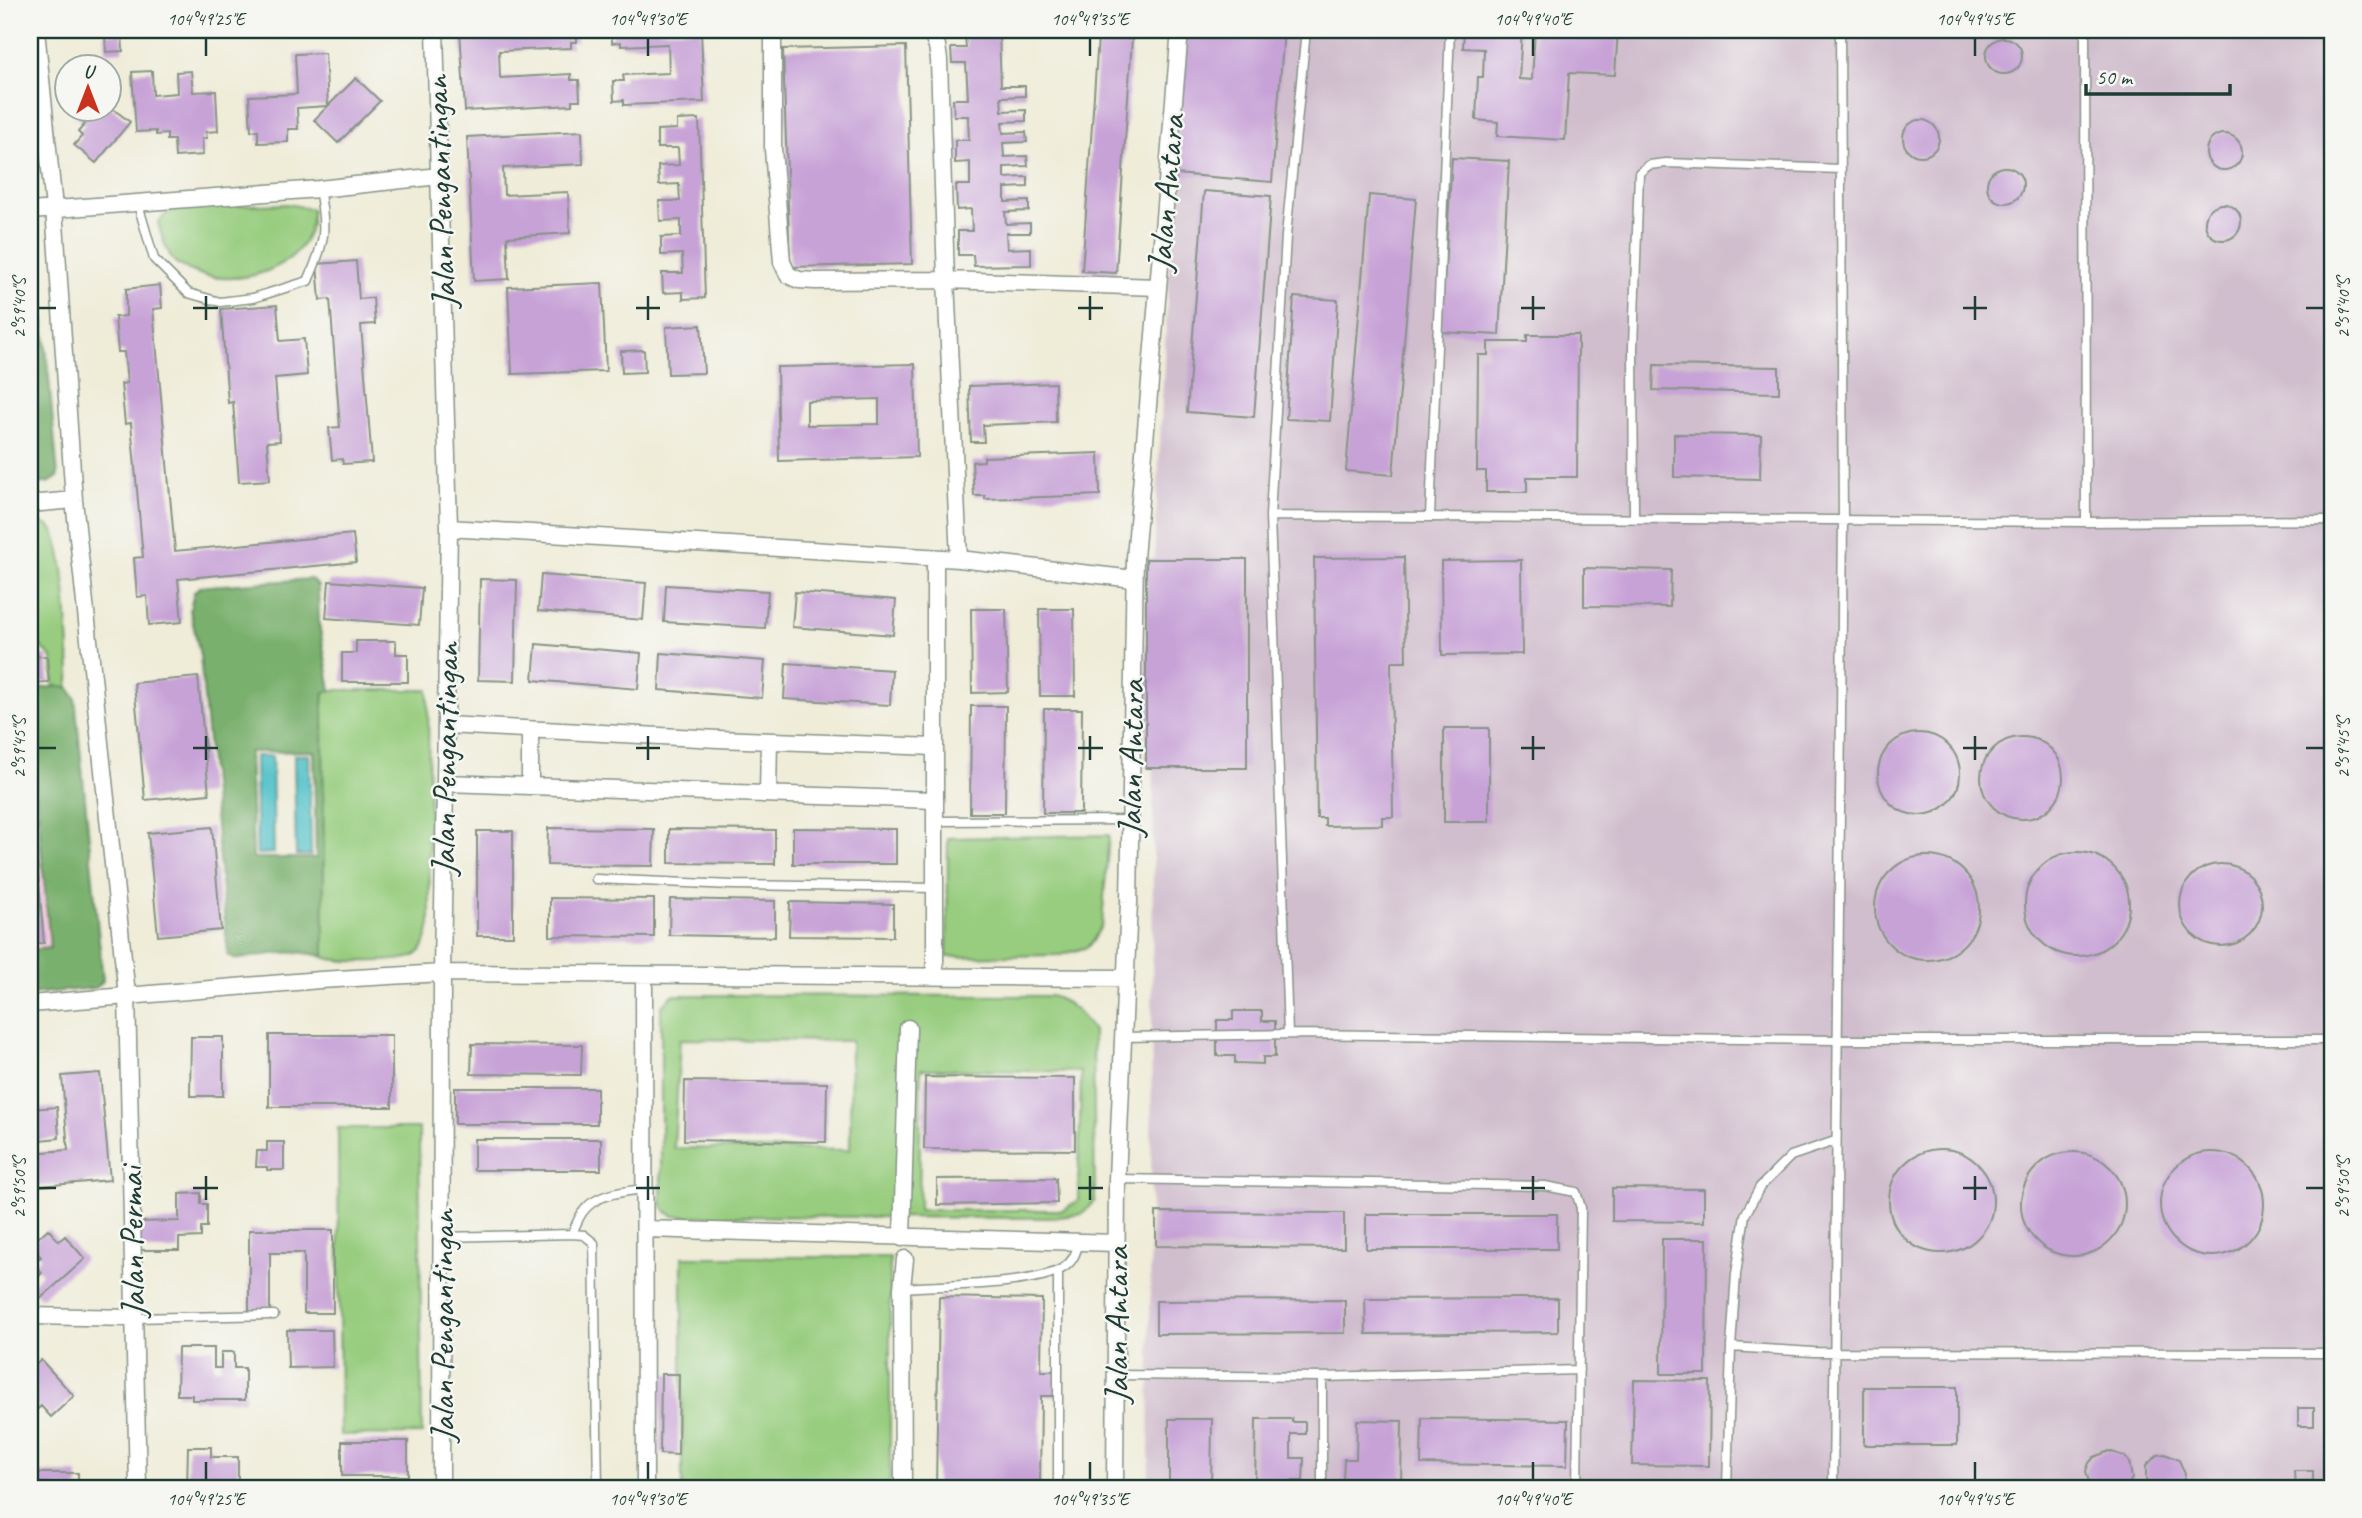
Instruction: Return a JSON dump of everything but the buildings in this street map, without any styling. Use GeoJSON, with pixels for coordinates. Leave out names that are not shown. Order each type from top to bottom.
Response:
{"type":"FeatureCollection","features":[{"type":"Feature","properties":{"kind":"street","name":"Jalan Permai"},"geometry":{"type":"LineString","coordinates":[[36,30],[54,208],[75,500],[127,995],[138,1488]]}},
{"type":"Feature","properties":{"kind":"street","name":"Jalan Pengantingan"},"geometry":{"type":"LineString","coordinates":[[435,30],[449,528],[442,973],[441,1488]]}},
{"type":"Feature","properties":{"kind":"street"},"geometry":{"type":"LineString","coordinates":[[773,30],[773,149],[782,262],[788,275],[799,280],[815,281],[946,280],[1158,287]]}},
{"type":"Feature","properties":{"kind":"street"},"geometry":{"type":"LineString","coordinates":[[922,30],[931,32],[939,60],[959,559]]}},
{"type":"Feature","properties":{"kind":"street","name":"Jalan Antara"},"geometry":{"type":"LineString","coordinates":[[1115,1488],[1117,1178],[1130,820],[1134,579],[1180,30]]}},
{"type":"Feature","properties":{"kind":"street"},"geometry":{"type":"LineString","coordinates":[[30,211],[319,189],[439,176]]}},
{"type":"Feature","properties":{"kind":"street"},"geometry":{"type":"LineString","coordinates":[[30,504],[75,500]]}},
{"type":"Feature","properties":{"kind":"street"},"geometry":{"type":"LineString","coordinates":[[449,528],[959,559],[1134,579]]}},
{"type":"Feature","properties":{"kind":"street"},"geometry":{"type":"LineString","coordinates":[[935,558],[935,976]]}},
{"type":"Feature","properties":{"kind":"street"},"geometry":{"type":"LineString","coordinates":[[446,726],[935,747]]}},
{"type":"Feature","properties":{"kind":"street"},"geometry":{"type":"LineString","coordinates":[[530,730],[530,785]]}},
{"type":"Feature","properties":{"kind":"street"},"geometry":{"type":"LineString","coordinates":[[768,794],[769,741]]}},
{"type":"Feature","properties":{"kind":"street"},"geometry":{"type":"LineString","coordinates":[[445,783],[935,800]]}},
{"type":"Feature","properties":{"kind":"street"},"geometry":{"type":"LineString","coordinates":[[30,1004],[320,980],[442,973],[1125,978]]}},
{"type":"Feature","properties":{"kind":"street"},"geometry":{"type":"LineString","coordinates":[[644,975],[645,1488]]}},
{"type":"Feature","properties":{"kind":"street"},"geometry":{"type":"LineString","coordinates":[[902,1238],[908,1028]]}},
{"type":"Feature","properties":{"kind":"street"},"geometry":{"type":"LineString","coordinates":[[645,1229],[1116,1243]]}},
{"type":"Feature","properties":{"kind":"street"},"geometry":{"type":"LineString","coordinates":[[903,1488],[902,1287],[905,1259]]}},
{"type":"Feature","properties":{"kind":"street"},"geometry":{"type":"LineString","coordinates":[[30,1316],[133,1318]]}},
{"type":"Feature","properties":{"kind":"lane"},"geometry":{"type":"LineString","coordinates":[[1288,1034],[1270,516],[1286,236],[1306,30]]}},
{"type":"Feature","properties":{"kind":"lane"},"geometry":{"type":"LineString","coordinates":[[1430,517],[1450,30]]}},
{"type":"Feature","properties":{"kind":"lane"},"geometry":{"type":"LineString","coordinates":[[1833,1488],[1843,519],[1840,30]]}},
{"type":"Feature","properties":{"kind":"lane"},"geometry":{"type":"LineString","coordinates":[[2085,30],[2086,522]]}},
{"type":"Feature","properties":{"kind":"lane"},"geometry":{"type":"LineString","coordinates":[[1634,518],[1633,348],[1639,173],[1648,165],[1666,163],[1841,169]]}},
{"type":"Feature","properties":{"kind":"lane"},"geometry":{"type":"LineString","coordinates":[[137,201],[154,258],[188,293],[220,302],[253,298],[308,281],[321,250],[324,220],[319,189]]}},
{"type":"Feature","properties":{"kind":"lane"},"geometry":{"type":"LineString","coordinates":[[1270,516],[2086,522],[2332,520]]}},
{"type":"Feature","properties":{"kind":"lane"},"geometry":{"type":"LineString","coordinates":[[935,821],[1130,820]]}},
{"type":"Feature","properties":{"kind":"lane"},"geometry":{"type":"LineString","coordinates":[[596,879],[732,885],[935,888]]}},
{"type":"Feature","properties":{"kind":"lane"},"geometry":{"type":"LineString","coordinates":[[1122,1037],[1288,1034],[1836,1040],[2332,1040]]}},
{"type":"Feature","properties":{"kind":"lane"},"geometry":{"type":"LineString","coordinates":[[1727,1488],[1731,1347],[1736,1274],[1745,1215],[1760,1187],[1791,1156],[1835,1141]]}},
{"type":"Feature","properties":{"kind":"lane"},"geometry":{"type":"LineString","coordinates":[[1117,1178],[1545,1186],[1576,1192],[1581,1208],[1577,1488]]}},
{"type":"Feature","properties":{"kind":"lane"},"geometry":{"type":"LineString","coordinates":[[572,1234],[583,1211],[597,1200],[613,1193],[644,1189]]}},
{"type":"Feature","properties":{"kind":"lane"},"geometry":{"type":"LineString","coordinates":[[442,1237],[572,1234],[584,1235],[594,1242],[598,1488]]}},
{"type":"Feature","properties":{"kind":"lane"},"geometry":{"type":"LineString","coordinates":[[902,1287],[1035,1279],[1065,1267],[1075,1256],[1079,1242]]}},
{"type":"Feature","properties":{"kind":"lane"},"geometry":{"type":"LineString","coordinates":[[1058,1271],[1058,1488]]}},
{"type":"Feature","properties":{"kind":"lane"},"geometry":{"type":"LineString","coordinates":[[133,1318],[274,1315]]}},
{"type":"Feature","properties":{"kind":"lane"},"geometry":{"type":"LineString","coordinates":[[1731,1347],[1813,1352],[2332,1353]]}},
{"type":"Feature","properties":{"kind":"lane"},"geometry":{"type":"LineString","coordinates":[[1115,1375],[1322,1377],[1579,1370]]}},
{"type":"Feature","properties":{"kind":"lane"},"geometry":{"type":"LineString","coordinates":[[1322,1377],[1322,1488]]}},
{"type":"Feature","properties":{"kind":"shaded area"},"geometry":{"type":"Polygon","coordinates":[[[1181,30],[2332,30],[2332,1488],[1149,1488],[1155,540],[1181,30]]]}},
{"type":"Feature","properties":{"kind":"shaded area"},"geometry":{"type":"Polygon","coordinates":[[[30,698],[33,698],[37,743],[32,743],[50,948],[30,950],[30,698]]]}},
{"type":"Feature","properties":{"kind":"green space"},"geometry":{"type":"Polygon","coordinates":[[[288,204],[312,209],[310,230],[301,247],[287,260],[269,270],[249,276],[207,276],[178,264],[166,248],[158,222],[174,207],[288,204]]]}},
{"type":"Feature","properties":{"kind":"green space"},"geometry":{"type":"Polygon","coordinates":[[[30,226],[34,229],[36,238],[58,477],[50,482],[30,485],[30,226]]]}},
{"type":"Feature","properties":{"kind":"green space"},"geometry":{"type":"Polygon","coordinates":[[[37,521],[51,528],[64,574],[70,673],[68,687],[54,686],[52,658],[37,642],[30,597],[30,522],[37,521]]]}},
{"type":"Feature","properties":{"kind":"green space"},"geometry":{"type":"Polygon","coordinates":[[[311,579],[318,586],[319,624],[331,690],[324,692],[323,706],[324,957],[280,953],[235,959],[228,955],[200,655],[190,610],[194,592],[200,587],[311,579]],[[314,751],[249,752],[253,858],[316,858],[314,751]]]}},
{"type":"Feature","properties":{"kind":"green space"},"geometry":{"type":"Polygon","coordinates":[[[68,687],[75,697],[103,981],[96,988],[30,994],[30,950],[50,948],[32,743],[37,742],[30,689],[68,687]]]}},
{"type":"Feature","properties":{"kind":"green space"},"geometry":{"type":"Polygon","coordinates":[[[428,690],[430,925],[422,949],[409,958],[371,961],[324,957],[323,706],[324,692],[428,690]]]}},
{"type":"Feature","properties":{"kind":"green space"},"geometry":{"type":"Polygon","coordinates":[[[1109,835],[1102,924],[1087,947],[1061,955],[947,957],[948,838],[1109,835]]]}},
{"type":"Feature","properties":{"kind":"green space"},"geometry":{"type":"Polygon","coordinates":[[[673,995],[1051,996],[1058,999],[1075,1009],[1093,1031],[1095,1200],[1083,1214],[1050,1218],[674,1216],[666,1212],[661,1204],[661,1007],[673,995]],[[680,1039],[674,1148],[850,1150],[851,1041],[680,1039]],[[921,1069],[919,1210],[1063,1210],[1078,1201],[1081,1072],[921,1069]]]}},
{"type":"Feature","properties":{"kind":"green space"},"geometry":{"type":"Polygon","coordinates":[[[338,1128],[419,1128],[422,1434],[340,1435],[338,1128]]]}},
{"type":"Feature","properties":{"kind":"green space"},"geometry":{"type":"Polygon","coordinates":[[[682,1257],[890,1257],[890,1488],[682,1488],[682,1257]]]}},
{"type":"Feature","properties":{"kind":"water"},"geometry":{"type":"Polygon","coordinates":[[[294,755],[309,755],[311,855],[296,855],[294,755]]]}},
{"type":"Feature","properties":{"kind":"water"},"geometry":{"type":"Polygon","coordinates":[[[255,756],[272,756],[274,853],[257,854],[255,756]]]}}]}
